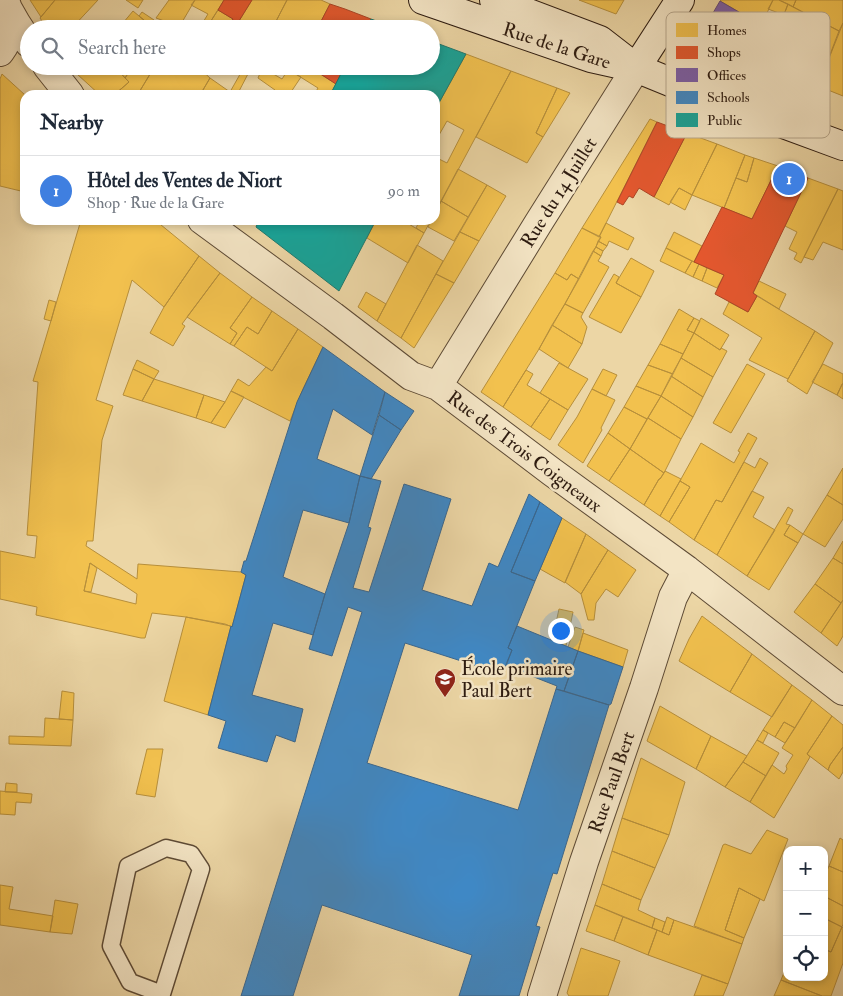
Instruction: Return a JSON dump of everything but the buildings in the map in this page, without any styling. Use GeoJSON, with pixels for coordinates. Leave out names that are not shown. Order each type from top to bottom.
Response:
{"type":"FeatureCollection","features":[{"type":"Feature","properties":{"kind":"street","name":"Rue de la Gare"},"geometry":{"type":"LineString","coordinates":[[423,0],[591,58],[636,68],[666,80]]}},
{"type":"Feature","properties":{"kind":"street","name":"Rue de la Gare"},"geometry":{"type":"LineString","coordinates":[[494,0],[600,40],[636,68]]}},
{"type":"Feature","properties":{"kind":"street","name":"Rue du 14 Juillet"},"geometry":{"type":"LineString","coordinates":[[672,12],[680,0]]}},
{"type":"Feature","properties":{"kind":"street"},"geometry":{"type":"LineString","coordinates":[[5,3],[20,30]]}},
{"type":"Feature","properties":{"kind":"street"},"geometry":{"type":"LineString","coordinates":[[0,52],[4,46],[5,3]]}},
{"type":"Feature","properties":{"kind":"street","name":"Rue du 14 Juillet"},"geometry":{"type":"LineString","coordinates":[[438,386],[666,22]]}},
{"type":"Feature","properties":{"kind":"street"},"geometry":{"type":"LineString","coordinates":[[54,75],[66,90]]}},
{"type":"Feature","properties":{"kind":"street","name":"Rue de la Gare"},"geometry":{"type":"LineString","coordinates":[[821,138],[843,146]]}},
{"type":"Feature","properties":{"kind":"street","name":"Rue des Trois Coigneaux"},"geometry":{"type":"LineString","coordinates":[[209,225],[334,316],[411,376],[438,386],[687,570],[843,691]]}},
{"type":"Feature","properties":{"kind":"street","name":"Rue Paul Bert"},"geometry":{"type":"LineString","coordinates":[[542,996],[584,862],[673,597],[687,570]]}},
{"type":"Feature","properties":{"kind":"lane"},"geometry":{"type":"LineString","coordinates":[[166,848],[192,854],[201,869],[162,995],[130,982],[111,946],[128,866],[166,848]]}},
{"type":"Feature","properties":{"kind":"place","name":"Hôtel des Ventes de Niort"},"geometry":{"type":"Point","coordinates":[789,179]}},
{"type":"Feature","properties":{"kind":"place","name":"École primaire Paul Bert"},"geometry":{"type":"Point","coordinates":[445,698]}}]}
